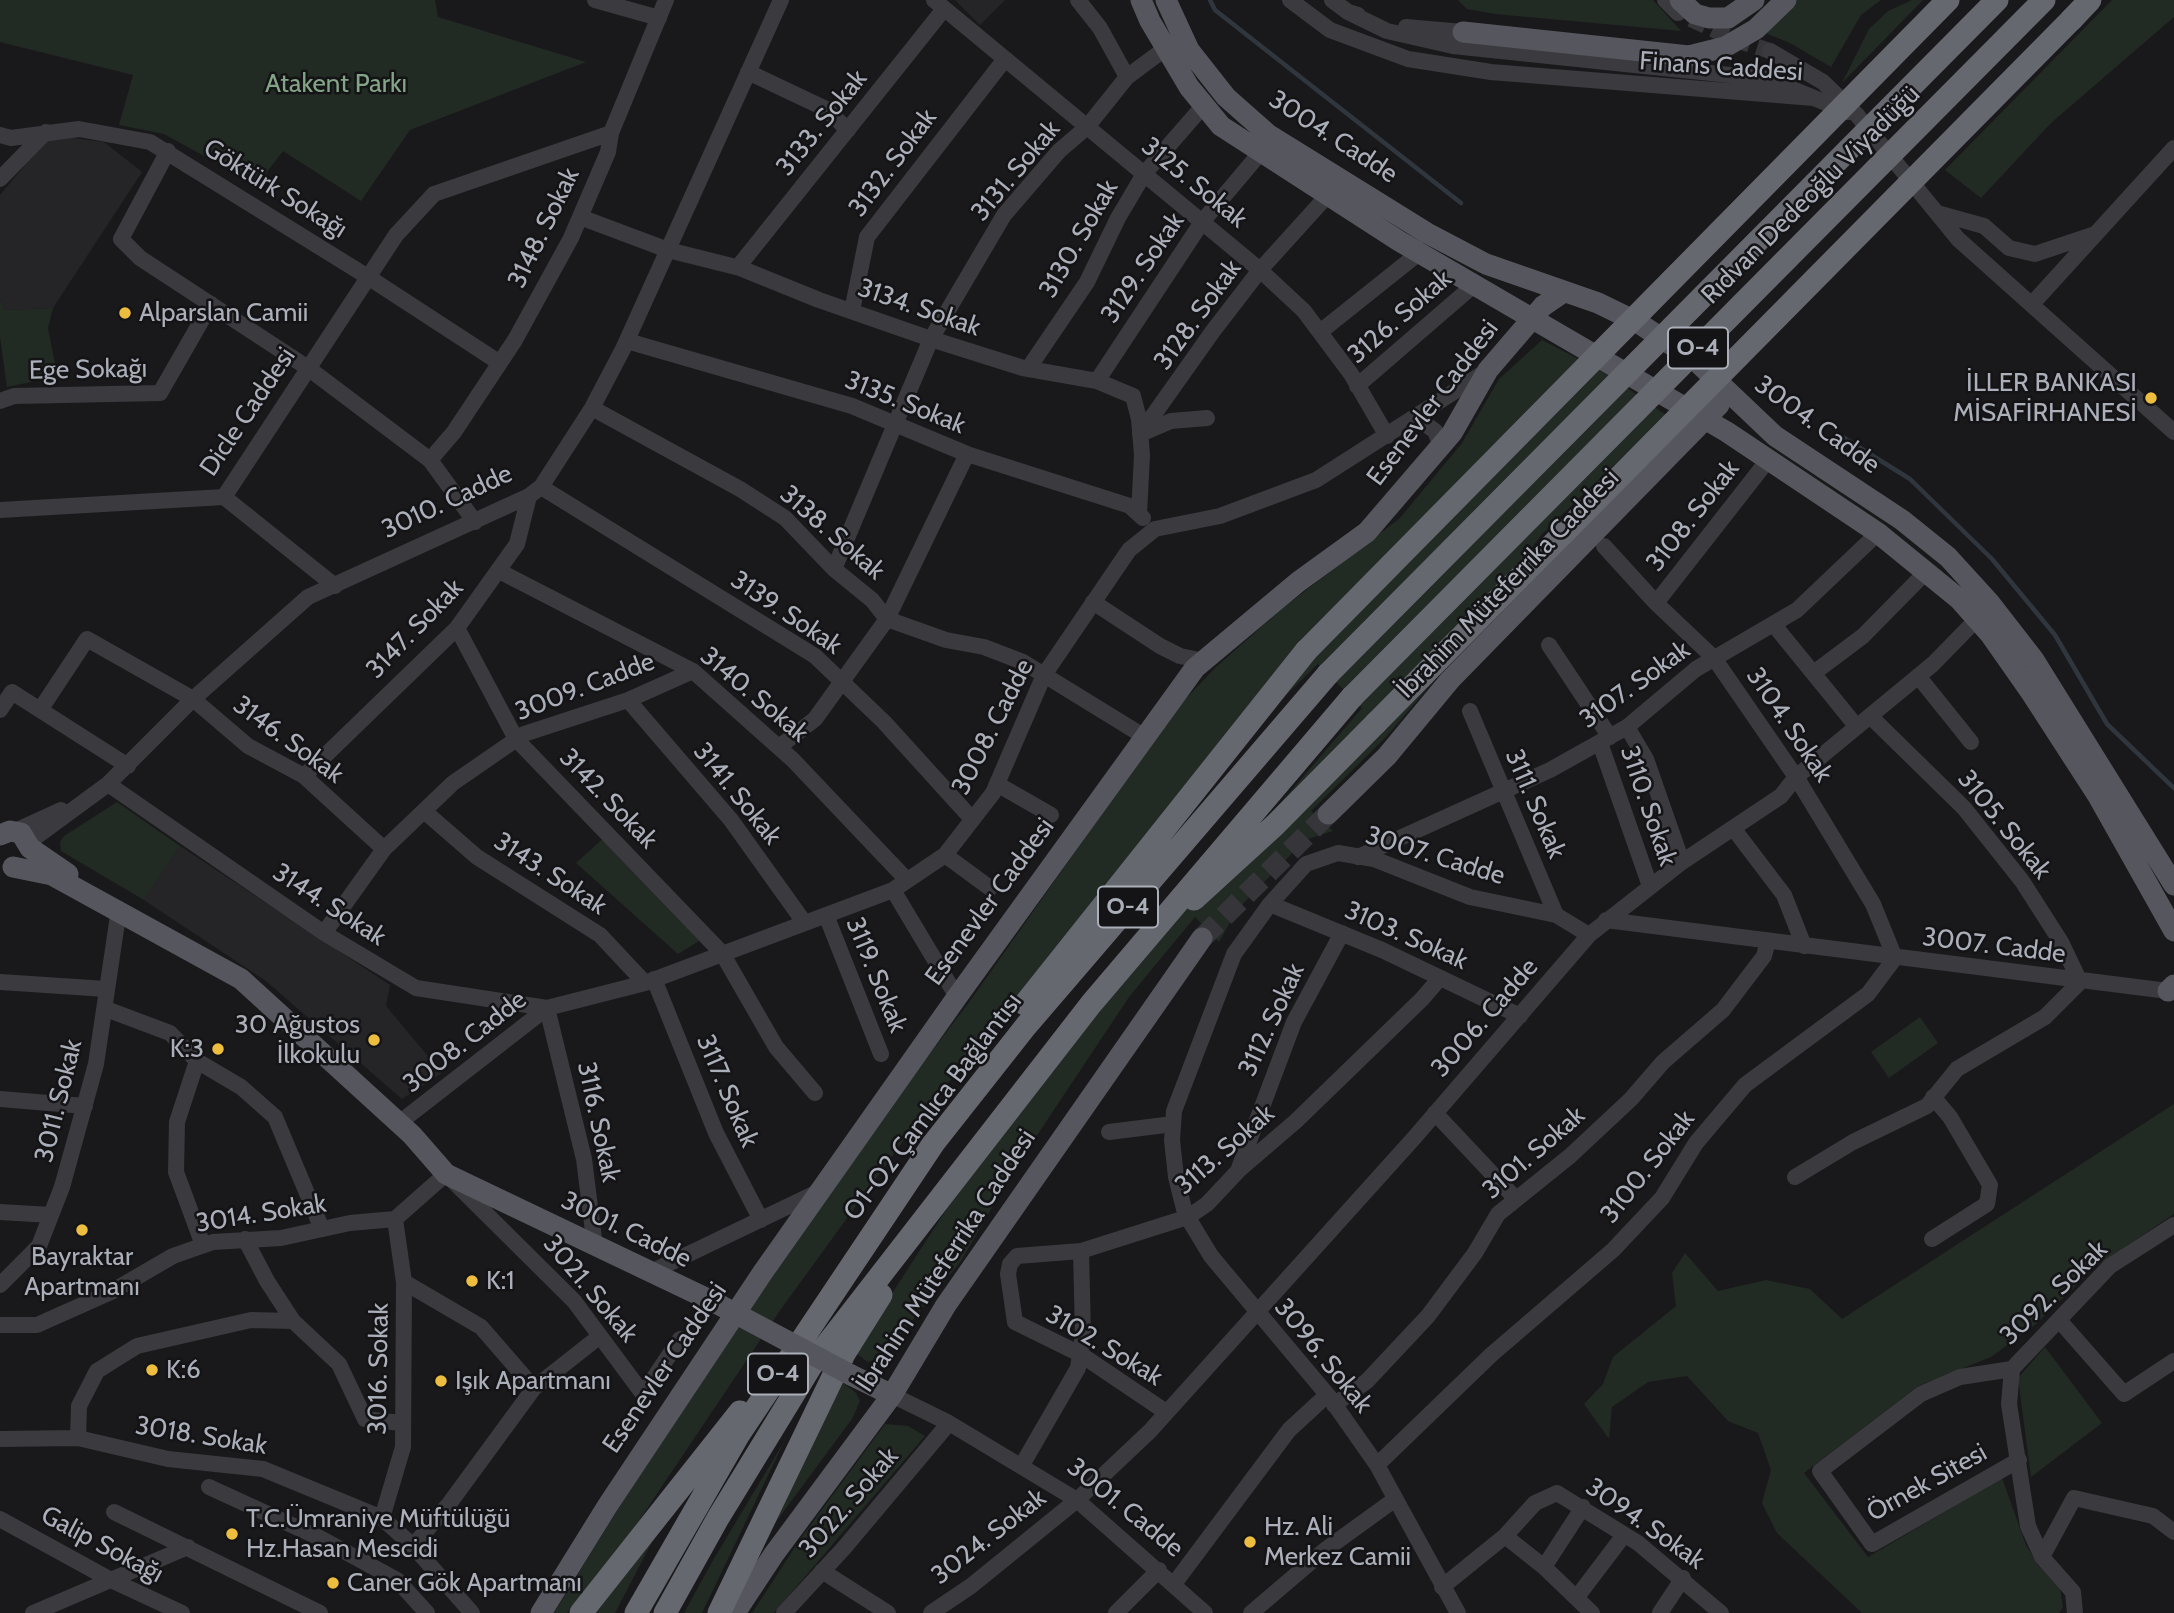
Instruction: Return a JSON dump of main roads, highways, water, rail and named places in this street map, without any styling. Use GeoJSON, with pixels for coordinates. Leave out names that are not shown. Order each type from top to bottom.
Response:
{"type":"FeatureCollection","features":[{"type":"Feature","properties":{"kind":"highway"},"geometry":{"type":"LineString","coordinates":[[933,1144],[1001,1035],[1306,651],[1948,0]]}},
{"type":"Feature","properties":{"kind":"highway","name":"Rıdvan Dedeoğlu Viyadüğü"},"geometry":{"type":"LineString","coordinates":[[1328,674],[1997,0]]}},
{"type":"Feature","properties":{"kind":"highway","name":"Rıdvan Dedeoğlu Viyadüğü"},"geometry":{"type":"LineString","coordinates":[[1141,944],[1352,697],[2044,0]]}},
{"type":"Feature","properties":{"kind":"highway"},"geometry":{"type":"LineString","coordinates":[[1141,944],[1242,857],[2090,0]]}},
{"type":"Feature","properties":{"kind":"highway","name":"O1-O2 Çamlıca Bağlantısı"},"geometry":{"type":"LineString","coordinates":[[636,1613],[739,1434],[933,1144],[1026,1026],[1328,674]]}},
{"type":"Feature","properties":{"kind":"highway","name":"O-4"},"geometry":{"type":"LineString","coordinates":[[665,1613],[718,1518],[814,1361],[957,1174],[1141,944]]}},
{"type":"Feature","properties":{"kind":"highway"},"geometry":{"type":"LineString","coordinates":[[719,1613],[844,1354],[957,1174]]}},
{"type":"Feature","properties":{"kind":"highway"},"geometry":{"type":"LineString","coordinates":[[581,1613],[816,1316]]}},
{"type":"Feature","properties":{"kind":"main road","name":"3004. Cadde"},"geometry":{"type":"LineString","coordinates":[[1141,0],[1189,87],[1221,126],[1419,253],[1706,419],[1878,533],[1927,571],[1977,619],[2032,694],[2098,796],[2174,931]]}},
{"type":"Feature","properties":{"kind":"main road","name":"3004. Cadde"},"geometry":{"type":"LineString","coordinates":[[1166,0],[1189,50],[1226,97],[1269,135],[1439,239],[1486,264],[1562,293],[1598,303],[1637,322],[1696,361],[1775,436],[1902,520],[1948,557],[1989,602],[2034,660],[2174,885]]}},
{"type":"Feature","properties":{"kind":"main road"},"geometry":{"type":"LineString","coordinates":[[1679,6],[1709,18],[1728,18],[1754,0]]}},
{"type":"Feature","properties":{"kind":"main road"},"geometry":{"type":"LineString","coordinates":[[1463,32],[1689,56],[1736,41],[1756,29],[1786,0]]}},
{"type":"Feature","properties":{"kind":"main road","name":"Esenevler Caddesi"},"geometry":{"type":"LineString","coordinates":[[541,1613],[696,1370],[957,997],[1145,737],[1204,661],[1298,582],[1367,532],[1441,446],[1488,370],[1543,306],[1562,293]]}},
{"type":"Feature","properties":{"kind":"main road","name":"İbrahim Müteferrika Caddesi"},"geometry":{"type":"LineString","coordinates":[[1328,814],[1387,756],[1450,680],[1706,419],[1719,405],[1723,389]]}},
{"type":"Feature","properties":{"kind":"main road"},"geometry":{"type":"LineString","coordinates":[[14,835],[119,909]]}},
{"type":"Feature","properties":{"kind":"main road","name":"3010. Cadde"},"geometry":{"type":"LineString","coordinates":[[5,866],[27,859],[14,835]]}},
{"type":"Feature","properties":{"kind":"main road","name":"3010. Cadde"},"geometry":{"type":"LineString","coordinates":[[5,866],[52,875],[119,909]]}},
{"type":"Feature","properties":{"kind":"main road","name":"3001. Cadde"},"geometry":{"type":"LineString","coordinates":[[119,909],[241,979],[400,1123],[446,1174],[713,1302],[892,1395]]}},
{"type":"Feature","properties":{"kind":"main road","name":"İbrahim Müteferrika Caddesi"},"geometry":{"type":"LineString","coordinates":[[735,1613],[774,1554],[892,1395],[946,1305],[1136,1028],[1202,938]]}},
{"type":"Feature","properties":{"kind":"waterway"},"geometry":{"type":"LineString","coordinates":[[1210,0],[1215,10],[1461,203]]}},
{"type":"Feature","properties":{"kind":"waterway"},"geometry":{"type":"LineString","coordinates":[[1836,433],[1910,479],[1992,559],[2055,635],[2107,724],[2174,788]]}},
{"type":"Feature","properties":{"kind":"tunnel"},"geometry":{"type":"LineString","coordinates":[[1691,19],[1733,39],[1770,51]]}},
{"type":"Feature","properties":{"kind":"tunnel"},"geometry":{"type":"LineString","coordinates":[[1202,938],[1328,814]]}},
{"type":"Feature","properties":{"kind":"place","name":"Alparslan Camii"},"geometry":{"type":"Point","coordinates":[125,313]}},
{"type":"Feature","properties":{"kind":"place","name":"İLLER BANKASI MİSAFİRHANESİ"},"geometry":{"type":"Point","coordinates":[2151,398]}},
{"type":"Feature","properties":{"kind":"place","name":"30 Ağustos İlkokulu"},"geometry":{"type":"Point","coordinates":[374,1040]}},
{"type":"Feature","properties":{"kind":"place","name":"K:3"},"geometry":{"type":"Point","coordinates":[218,1049]}},
{"type":"Feature","properties":{"kind":"place","name":"Bayraktar Apartmanı"},"geometry":{"type":"Point","coordinates":[82,1230]}},
{"type":"Feature","properties":{"kind":"place","name":"K:1"},"geometry":{"type":"Point","coordinates":[472,1281]}},
{"type":"Feature","properties":{"kind":"place","name":"K:6"},"geometry":{"type":"Point","coordinates":[152,1370]}},
{"type":"Feature","properties":{"kind":"place","name":"Işık Apartmanı"},"geometry":{"type":"Point","coordinates":[441,1381]}},
{"type":"Feature","properties":{"kind":"place","name":"T.C.Ümraniye Müftülüğü Hz.Hasan Mescidi"},"geometry":{"type":"Point","coordinates":[232,1534]}},
{"type":"Feature","properties":{"kind":"place","name":"Hz. Ali Merkez Camii"},"geometry":{"type":"Point","coordinates":[1250,1542]}},
{"type":"Feature","properties":{"kind":"place","name":"Caner Gök Apartmanı"},"geometry":{"type":"Point","coordinates":[333,1583]}},
{"type":"Feature","properties":{"kind":"park label","name":"Atakent Parkı"},"geometry":{"type":"Point","coordinates":[336,84]}}]}
